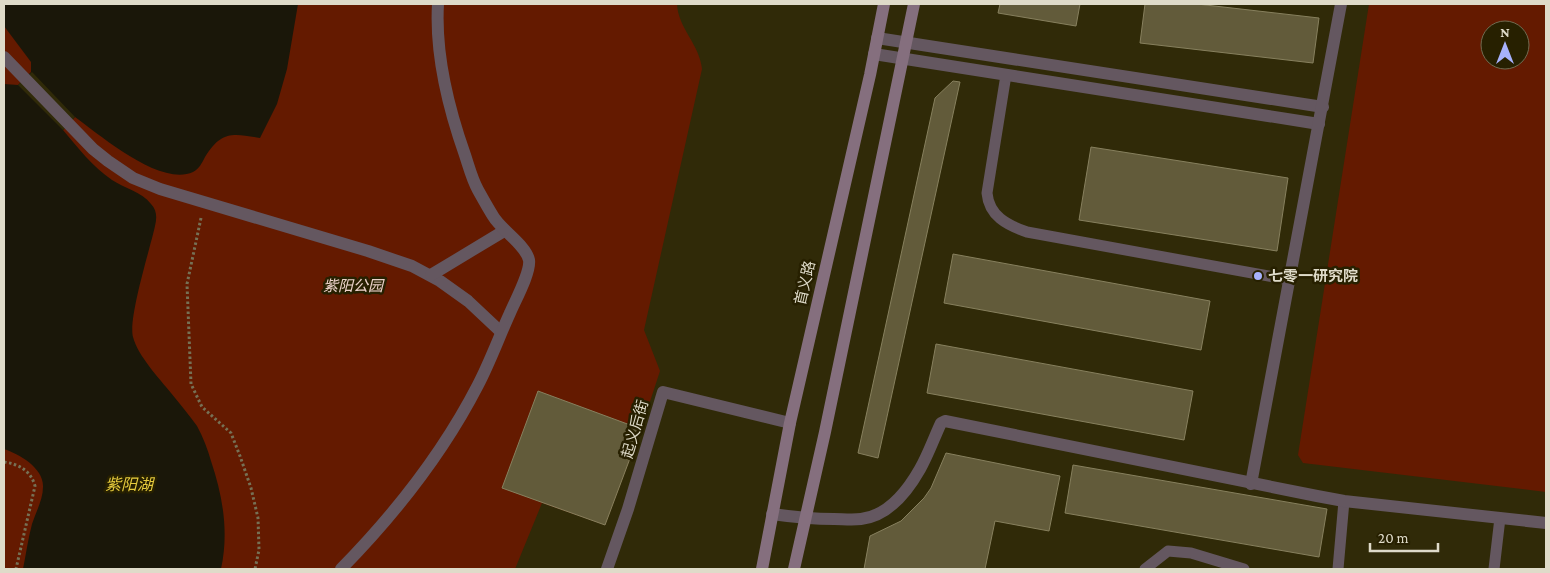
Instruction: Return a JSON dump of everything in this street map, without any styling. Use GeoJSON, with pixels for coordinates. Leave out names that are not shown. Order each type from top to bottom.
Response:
{"type":"FeatureCollection","features":[{"type":"Feature","properties":{"kind":"main road","name":"首义路"},"geometry":{"type":"LineString","coordinates":[[762,569],[790,423],[884,4]]}},
{"type":"Feature","properties":{"kind":"main road"},"geometry":{"type":"LineString","coordinates":[[794,569],[825,432],[914,4]]}},
{"type":"Feature","properties":{"kind":"street"},"geometry":{"type":"LineString","coordinates":[[341,569],[398,508],[444,442],[478,385],[524,279],[529,260],[519,245],[496,221],[477,189],[456,132],[441,69],[438,4]]}},
{"type":"Feature","properties":{"kind":"street"},"geometry":{"type":"LineString","coordinates":[[1251,484],[1341,4]]}},
{"type":"Feature","properties":{"kind":"street"},"geometry":{"type":"LineString","coordinates":[[877,38],[1322,107]]}},
{"type":"Feature","properties":{"kind":"street"},"geometry":{"type":"LineString","coordinates":[[874,54],[1319,124]]}},
{"type":"Feature","properties":{"kind":"street"},"geometry":{"type":"LineString","coordinates":[[4,57],[108,161],[133,178],[160,189],[412,266],[431,274],[468,302],[501,332]]}},
{"type":"Feature","properties":{"kind":"street"},"geometry":{"type":"LineString","coordinates":[[431,274],[504,231]]}},
{"type":"Feature","properties":{"kind":"street","name":"起义后街"},"geometry":{"type":"LineString","coordinates":[[607,569],[628,509],[663,392],[790,423]]}},
{"type":"Feature","properties":{"kind":"street"},"geometry":{"type":"LineString","coordinates":[[772,514],[805,518],[860,519],[878,514],[890,507],[912,482],[921,468],[941,423],[945,422],[1344,501],[1546,523]]}},
{"type":"Feature","properties":{"kind":"lane"},"geometry":{"type":"LineString","coordinates":[[1006,74],[987,193],[990,208],[1005,223],[1027,232],[1290,280]]}},
{"type":"Feature","properties":{"kind":"lane"},"geometry":{"type":"LineString","coordinates":[[1338,569],[1344,501]]}},
{"type":"Feature","properties":{"kind":"lane"},"geometry":{"type":"LineString","coordinates":[[1494,569],[1500,518]]}},
{"type":"Feature","properties":{"kind":"lane"},"geometry":{"type":"LineString","coordinates":[[1146,569],[1168,551],[1180,551],[1244,569]]}},
{"type":"Feature","properties":{"kind":"path"},"geometry":{"type":"LineString","coordinates":[[205,202],[186,284],[191,384],[202,407],[231,434],[240,456],[251,488],[258,518],[259,550],[255,569]]}},
{"type":"Feature","properties":{"kind":"path"},"geometry":{"type":"LineString","coordinates":[[4,462],[20,466],[30,475],[35,486],[16,569]]}},
{"type":"Feature","properties":{"kind":"green space","name":"紫阳公园"},"geometry":{"type":"Polygon","coordinates":[[[4,4],[677,4],[681,21],[697,52],[702,69],[644,330],[660,371],[641,429],[605,525],[542,503],[515,569],[4,569],[4,4]]]}},
{"type":"Feature","properties":{"kind":"green space"},"geometry":{"type":"Polygon","coordinates":[[[1369,4],[1546,4],[1546,492],[1303,463],[1298,455],[1369,4]]]}},
{"type":"Feature","properties":{"kind":"water","name":"紫阳湖"},"geometry":{"type":"Polygon","coordinates":[[[4,4],[298,4],[287,69],[277,104],[260,138],[235,135],[222,138],[216,142],[197,169],[193,172],[179,175],[148,166],[131,157],[75,117],[63,130],[98,169],[112,180],[143,196],[153,206],[155,211],[156,223],[140,283],[132,328],[133,337],[144,359],[197,426],[207,448],[222,501],[225,528],[221,569],[23,569],[32,524],[41,501],[43,487],[42,480],[35,468],[17,454],[4,449],[4,84],[18,85],[31,72],[31,62],[4,26],[4,4]]]}},
{"type":"Feature","properties":{"kind":"pier"},"geometry":{"type":"Polygon","coordinates":[[[32,72],[75,117],[63,130],[18,85],[32,72]]]}},
{"type":"Feature","properties":{"kind":"building"},"geometry":{"type":"Polygon","coordinates":[[[1000,4],[1080,4],[1076,26],[998,13],[1000,4]]]}},
{"type":"Feature","properties":{"kind":"building"},"geometry":{"type":"Polygon","coordinates":[[[1145,4],[1197,4],[1319,18],[1313,63],[1140,43],[1145,4]]]}},
{"type":"Feature","properties":{"kind":"building"},"geometry":{"type":"Polygon","coordinates":[[[953,81],[960,82],[878,458],[858,453],[935,98],[953,81]]]}},
{"type":"Feature","properties":{"kind":"building"},"geometry":{"type":"Polygon","coordinates":[[[1091,147],[1288,178],[1277,251],[1079,220],[1091,147]]]}},
{"type":"Feature","properties":{"kind":"building"},"geometry":{"type":"Polygon","coordinates":[[[953,254],[1210,301],[1201,350],[944,303],[953,254]]]}},
{"type":"Feature","properties":{"kind":"building"},"geometry":{"type":"Polygon","coordinates":[[[936,344],[1193,391],[1184,440],[927,393],[936,344]]]}},
{"type":"Feature","properties":{"kind":"building"},"geometry":{"type":"Polygon","coordinates":[[[538,391],[641,429],[605,525],[502,488],[538,391]]]}},
{"type":"Feature","properties":{"kind":"building"},"geometry":{"type":"Polygon","coordinates":[[[946,453],[1060,476],[1049,531],[995,521],[985,569],[864,569],[870,536],[901,521],[924,498],[931,488],[946,453]]]}},
{"type":"Feature","properties":{"kind":"building"},"geometry":{"type":"Polygon","coordinates":[[[1073,465],[1327,509],[1319,557],[1065,513],[1073,465]]]}},
{"type":"Feature","properties":{"kind":"place","name":"七零一研究院"},"geometry":{"type":"Point","coordinates":[1258,276]}}]}
